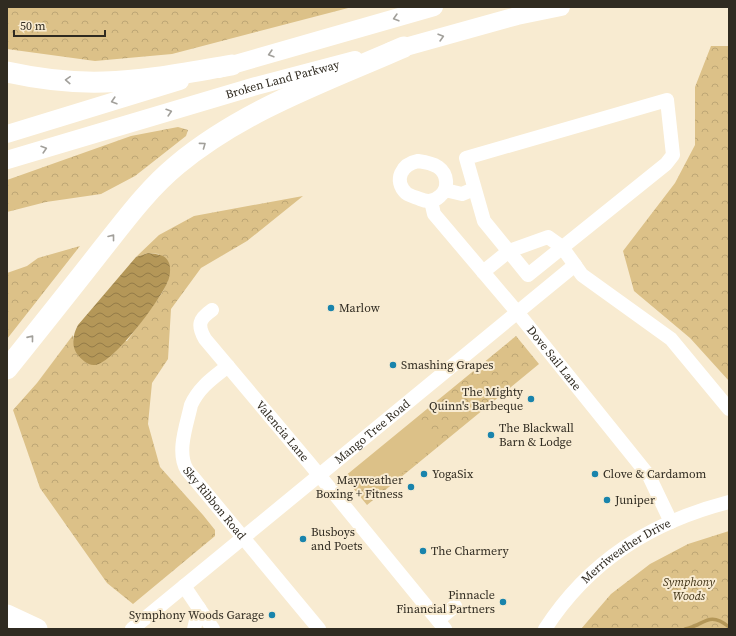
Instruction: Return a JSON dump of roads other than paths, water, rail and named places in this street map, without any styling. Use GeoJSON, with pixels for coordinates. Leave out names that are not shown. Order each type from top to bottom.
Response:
{"type":"FeatureCollection","features":[{"type":"Feature","properties":{"kind":"highway"},"geometry":{"type":"LineString","coordinates":[[7,369],[148,192],[177,165],[210,140],[243,119],[284,98],[404,47]]}},
{"type":"Feature","properties":{"kind":"highway"},"geometry":{"type":"LineString","coordinates":[[7,72],[28,77],[104,82],[137,80],[232,65]]}},
{"type":"Feature","properties":{"kind":"highway"},"geometry":{"type":"LineString","coordinates":[[7,614],[37,629]]}},
{"type":"Feature","properties":{"kind":"main road"},"geometry":{"type":"LineString","coordinates":[[7,134],[232,65],[434,7]]}},
{"type":"Feature","properties":{"kind":"main road","name":"Broken Land Parkway"},"geometry":{"type":"LineString","coordinates":[[7,160],[256,86],[517,16],[561,7]]}},
{"type":"Feature","properties":{"kind":"street"},"geometry":{"type":"LineString","coordinates":[[666,100],[673,155],[661,169],[562,247],[528,275],[484,221],[466,158],[666,100]]}},
{"type":"Feature","properties":{"kind":"street"},"geometry":{"type":"LineString","coordinates":[[418,161],[439,168],[444,172],[446,178],[447,184],[445,190],[441,196],[431,201],[425,201],[410,196],[405,192],[400,181],[402,170],[406,165],[418,161]]}},
{"type":"Feature","properties":{"kind":"street"},"geometry":{"type":"LineString","coordinates":[[445,190],[462,194],[474,189]]}},
{"type":"Feature","properties":{"kind":"street","name":"Dove Sail Lane"},"geometry":{"type":"LineString","coordinates":[[431,201],[434,214],[517,312],[649,476],[671,522]]}},
{"type":"Feature","properties":{"kind":"street"},"geometry":{"type":"LineString","coordinates":[[483,272],[509,251],[548,237],[562,247],[582,275],[591,283],[671,339],[729,408]]}},
{"type":"Feature","properties":{"kind":"street","name":"Mango Tree Road"},"geometry":{"type":"LineString","coordinates":[[132,629],[242,537],[575,266]]}},
{"type":"Feature","properties":{"kind":"street","name":"Valencia Lane"},"geometry":{"type":"LineString","coordinates":[[212,310],[202,318],[199,324],[200,331],[205,339],[319,475],[441,625]]}},
{"type":"Feature","properties":{"kind":"street","name":"Sky Ribbon Road"},"geometry":{"type":"LineString","coordinates":[[228,366],[202,387],[194,399],[186,428],[182,461],[187,470],[242,537],[320,629]]}},
{"type":"Feature","properties":{"kind":"street","name":"Merriweather Drive"},"geometry":{"type":"LineString","coordinates":[[545,629],[582,582],[600,565],[621,549],[671,522],[710,507],[729,502]]}},
{"type":"Feature","properties":{"kind":"street"},"geometry":{"type":"LineString","coordinates":[[184,586],[213,629]]}},
{"type":"Feature","properties":{"kind":"street"},"geometry":{"type":"LineString","coordinates":[[441,625],[455,606]]}},
{"type":"Feature","properties":{"kind":"street"},"geometry":{"type":"LineString","coordinates":[[194,629],[199,608]]}},
{"type":"Feature","properties":{"kind":"water"},"geometry":{"type":"Polygon","coordinates":[[[148,253],[163,256],[168,260],[170,270],[168,281],[164,290],[136,329],[113,354],[103,362],[95,365],[87,363],[77,354],[73,343],[78,325],[136,257],[148,253]]]}},
{"type":"Feature","properties":{"kind":"waterway"},"geometry":{"type":"LineString","coordinates":[[685,629],[711,619],[722,622],[729,627]]}},
{"type":"Feature","properties":{"kind":"place","name":"Marlow"},"geometry":{"type":"Point","coordinates":[331,308]}},
{"type":"Feature","properties":{"kind":"place","name":"Smashing Grapes"},"geometry":{"type":"Point","coordinates":[393,365]}},
{"type":"Feature","properties":{"kind":"place","name":"The Mighty Quinn's Barbeque"},"geometry":{"type":"Point","coordinates":[531,399]}},
{"type":"Feature","properties":{"kind":"place","name":"The Blackwall Barn & Lodge"},"geometry":{"type":"Point","coordinates":[491,435]}},
{"type":"Feature","properties":{"kind":"place","name":"YogaSix"},"geometry":{"type":"Point","coordinates":[424,474]}},
{"type":"Feature","properties":{"kind":"place","name":"Clove & Cardamom"},"geometry":{"type":"Point","coordinates":[595,474]}},
{"type":"Feature","properties":{"kind":"place","name":"Mayweather Boxing + Fitness"},"geometry":{"type":"Point","coordinates":[411,487]}},
{"type":"Feature","properties":{"kind":"place","name":"Juniper"},"geometry":{"type":"Point","coordinates":[607,500]}},
{"type":"Feature","properties":{"kind":"place","name":"Busboys and Poets"},"geometry":{"type":"Point","coordinates":[303,539]}},
{"type":"Feature","properties":{"kind":"place","name":"The Charmery"},"geometry":{"type":"Point","coordinates":[423,551]}},
{"type":"Feature","properties":{"kind":"place","name":"Pinnacle Financial Partners"},"geometry":{"type":"Point","coordinates":[503,602]}},
{"type":"Feature","properties":{"kind":"place","name":"Symphony Woods Garage"},"geometry":{"type":"Point","coordinates":[272,615]}},
{"type":"Feature","properties":{"kind":"park label","name":"Symphony Woods"},"geometry":{"type":"Point","coordinates":[689,589]}}]}
